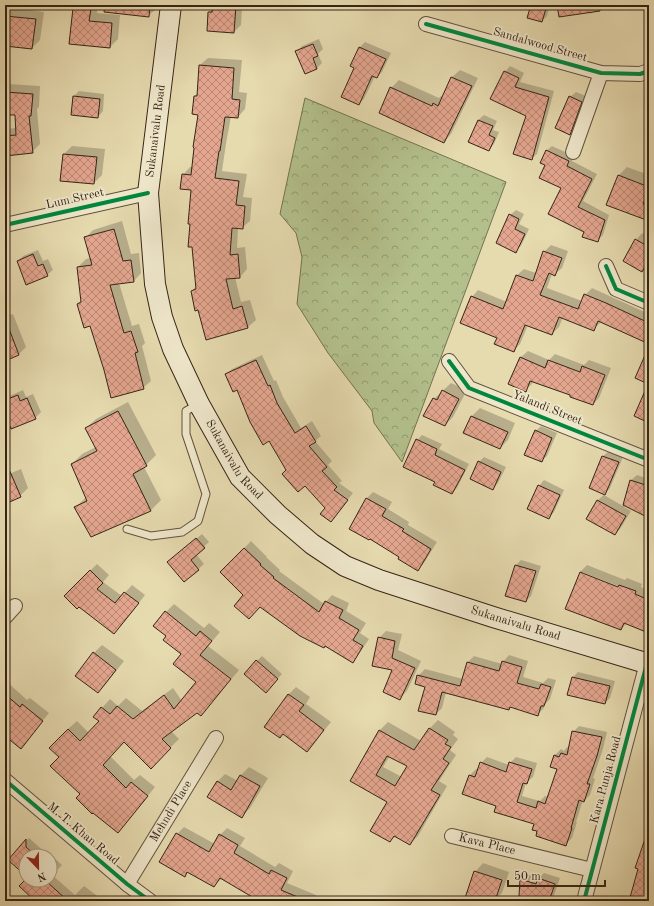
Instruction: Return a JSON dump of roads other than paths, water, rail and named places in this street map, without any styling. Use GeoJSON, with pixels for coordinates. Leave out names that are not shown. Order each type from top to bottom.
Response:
{"type":"FeatureCollection","features":[{"type":"Feature","properties":{"kind":"main road","name":"Sukanaivalu Road"},"geometry":{"type":"LineString","coordinates":[[171,5],[148,193],[155,284],[162,317],[173,349],[199,404],[240,477],[278,515],[312,544],[345,566],[379,580],[493,617],[648,664]]}},
{"type":"Feature","properties":{"kind":"street","name":"Sandalwood Street"},"geometry":{"type":"LineString","coordinates":[[426,24],[601,73],[640,74],[649,71]]}},
{"type":"Feature","properties":{"kind":"street"},"geometry":{"type":"LineString","coordinates":[[573,152],[601,73]]}},
{"type":"Feature","properties":{"kind":"street","name":"Lum Street"},"geometry":{"type":"LineString","coordinates":[[5,225],[148,193]]}},
{"type":"Feature","properties":{"kind":"street"},"geometry":{"type":"LineString","coordinates":[[606,266],[616,289],[649,303]]}},
{"type":"Feature","properties":{"kind":"street","name":"Yalandi Street"},"geometry":{"type":"LineString","coordinates":[[449,361],[469,388],[649,460]]}},
{"type":"Feature","properties":{"kind":"street"},"geometry":{"type":"LineString","coordinates":[[5,617],[15,606]]}},
{"type":"Feature","properties":{"kind":"street","name":"Kara Punja Road"},"geometry":{"type":"LineString","coordinates":[[584,901],[648,664]]}},
{"type":"Feature","properties":{"kind":"street","name":"Mehndi Place"},"geometry":{"type":"LineString","coordinates":[[127,884],[216,738]]}},
{"type":"Feature","properties":{"kind":"street","name":"M. T. Khan Road"},"geometry":{"type":"LineString","coordinates":[[5,780],[127,884],[150,901]]}},
{"type":"Feature","properties":{"kind":"street","name":"Kava Place"},"geometry":{"type":"LineString","coordinates":[[452,836],[592,870]]}},
{"type":"Feature","properties":{"kind":"lane"},"geometry":{"type":"LineString","coordinates":[[127,529],[151,536],[182,532],[198,521],[206,494],[186,434],[186,412],[199,404]]}}]}
